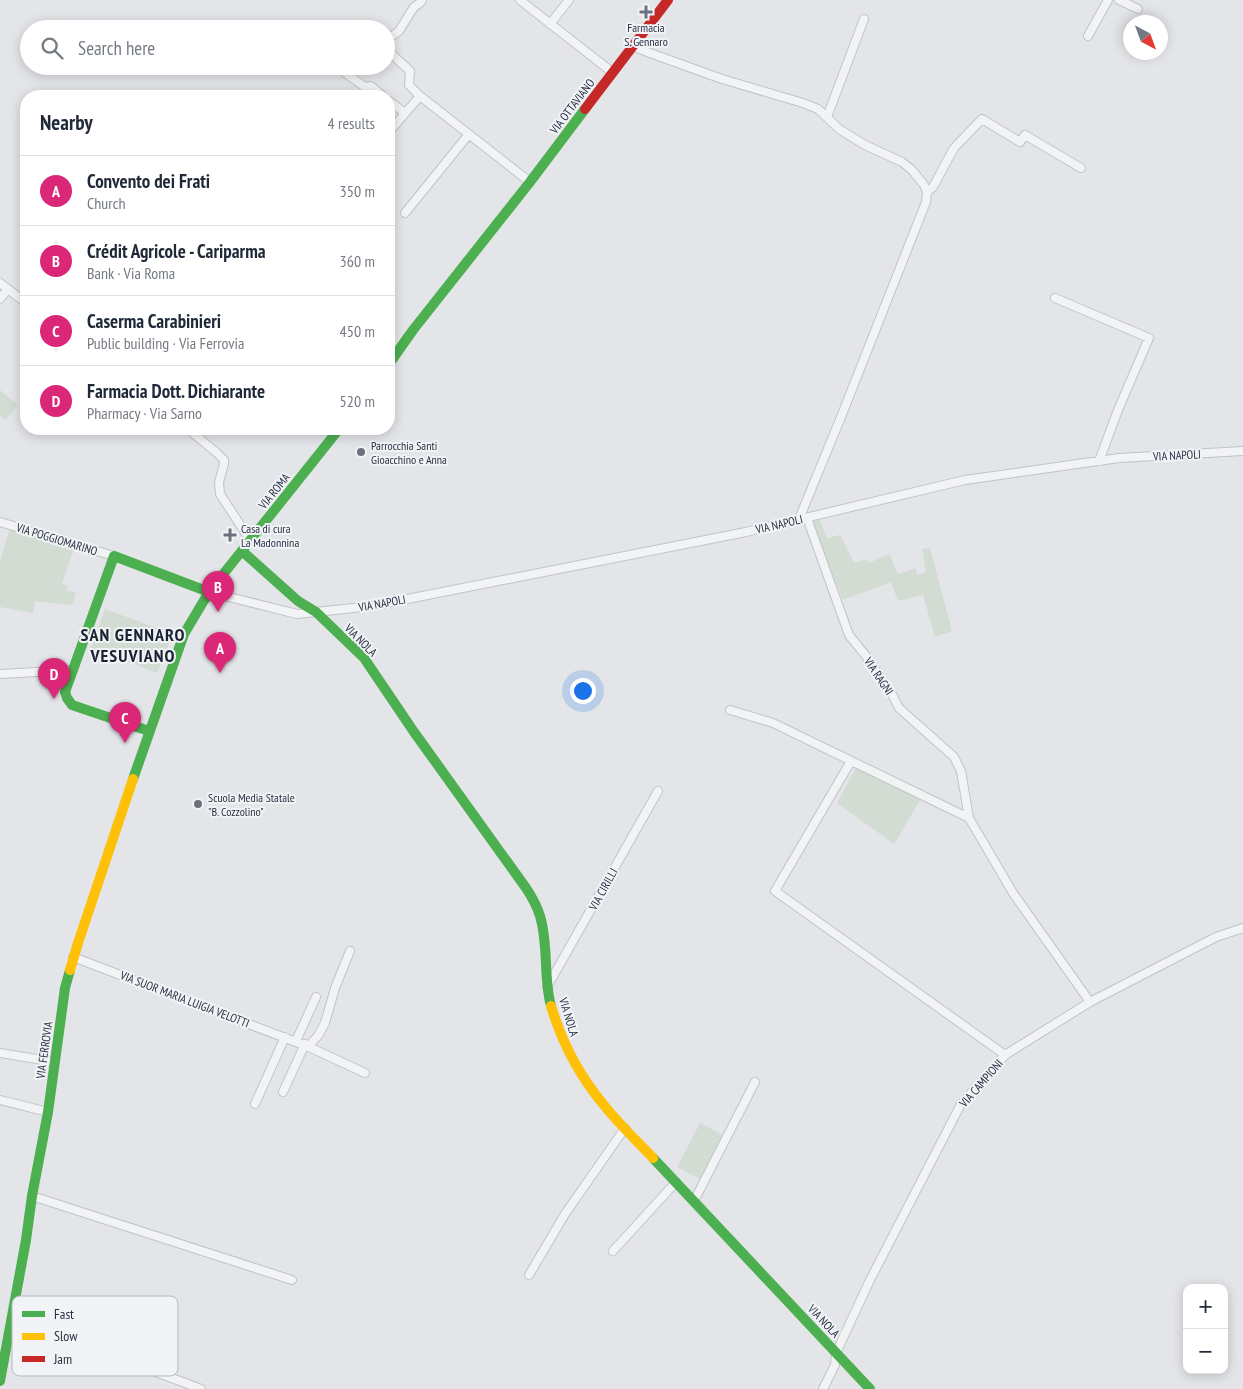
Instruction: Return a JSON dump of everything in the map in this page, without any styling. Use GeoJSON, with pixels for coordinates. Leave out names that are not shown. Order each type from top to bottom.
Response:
{"type":"FeatureCollection","features":[{"type":"Feature","properties":{"kind":"main road","name":"VIA OTTAVIANO"},"geometry":{"type":"LineString","coordinates":[[395,356],[668,0]]}},
{"type":"Feature","properties":{"kind":"main road","name":"VIA ROMA"},"geometry":{"type":"LineString","coordinates":[[149,731],[184,634],[208,592],[334,435]]}},
{"type":"Feature","properties":{"kind":"main road","name":"VIA NOLA"},"geometry":{"type":"LineString","coordinates":[[242,551],[298,601],[316,612],[364,658],[414,732],[533,899],[542,926],[547,987],[559,1030],[564,1044],[590,1090],[870,1389]]}},
{"type":"Feature","properties":{"kind":"main road"},"geometry":{"type":"LineString","coordinates":[[149,731],[72,705],[67,698],[66,692],[72,670],[114,556],[208,592]]}},
{"type":"Feature","properties":{"kind":"main road","name":"VIA FERROVIA"},"geometry":{"type":"LineString","coordinates":[[16,1296],[48,1112],[65,988],[73,957],[149,731]]}},
{"type":"Feature","properties":{"kind":"main road","name":"VIA FERROVIA"},"geometry":{"type":"LineString","coordinates":[[0,1381],[12,1318]]}},
{"type":"Feature","properties":{"kind":"street"},"geometry":{"type":"LineString","coordinates":[[395,34],[414,7],[422,0]]}},
{"type":"Feature","properties":{"kind":"street"},"geometry":{"type":"LineString","coordinates":[[520,0],[612,72]]}},
{"type":"Feature","properties":{"kind":"street"},"geometry":{"type":"LineString","coordinates":[[550,24],[569,0]]}},
{"type":"Feature","properties":{"kind":"street"},"geometry":{"type":"LineString","coordinates":[[1088,36],[1108,0]]}},
{"type":"Feature","properties":{"kind":"street"},"geometry":{"type":"LineString","coordinates":[[1119,0],[1138,9]]}},
{"type":"Feature","properties":{"kind":"street"},"geometry":{"type":"LineString","coordinates":[[827,117],[864,19]]}},
{"type":"Feature","properties":{"kind":"street"},"geometry":{"type":"LineString","coordinates":[[632,46],[722,79],[818,109],[839,129],[865,145],[902,162],[920,178],[927,192],[926,202],[803,519]]}},
{"type":"Feature","properties":{"kind":"street"},"geometry":{"type":"LineString","coordinates":[[395,57],[410,71],[409,85],[420,96],[530,182]]}},
{"type":"Feature","properties":{"kind":"street"},"geometry":{"type":"LineString","coordinates":[[348,75],[365,87],[371,86],[376,90]]}},
{"type":"Feature","properties":{"kind":"street"},"geometry":{"type":"LineString","coordinates":[[395,125],[420,96]]}},
{"type":"Feature","properties":{"kind":"street"},"geometry":{"type":"LineString","coordinates":[[395,106],[405,113]]}},
{"type":"Feature","properties":{"kind":"street"},"geometry":{"type":"LineString","coordinates":[[927,192],[933,187],[954,148],[982,119],[1020,142],[1025,135],[1081,168]]}},
{"type":"Feature","properties":{"kind":"street"},"geometry":{"type":"LineString","coordinates":[[405,214],[470,134]]}},
{"type":"Feature","properties":{"kind":"street"},"geometry":{"type":"LineString","coordinates":[[0,283],[20,298]]}},
{"type":"Feature","properties":{"kind":"street"},"geometry":{"type":"LineString","coordinates":[[0,299],[8,289]]}},
{"type":"Feature","properties":{"kind":"street"},"geometry":{"type":"LineString","coordinates":[[1055,298],[1149,338],[1118,410],[1099,461]]}},
{"type":"Feature","properties":{"kind":"street"},"geometry":{"type":"LineString","coordinates":[[195,435],[224,460],[219,482],[220,494],[250,540]]}},
{"type":"Feature","properties":{"kind":"street","name":"VIA NAPOLI"},"geometry":{"type":"LineString","coordinates":[[208,592],[297,614],[372,606],[746,532],[965,480],[1119,458],[1243,451]]}},
{"type":"Feature","properties":{"kind":"street","name":"VIA RAGNI"},"geometry":{"type":"LineString","coordinates":[[803,519],[849,635],[866,656],[899,708],[954,758],[961,771],[969,818],[1013,894],[1090,1002]]}},
{"type":"Feature","properties":{"kind":"street","name":"VIA POGGIOMARINO"},"geometry":{"type":"LineString","coordinates":[[0,522],[114,556]]}},
{"type":"Feature","properties":{"kind":"street"},"geometry":{"type":"LineString","coordinates":[[0,674],[72,670]]}},
{"type":"Feature","properties":{"kind":"street"},"geometry":{"type":"LineString","coordinates":[[730,710],[773,723],[969,818]]}},
{"type":"Feature","properties":{"kind":"street"},"geometry":{"type":"LineString","coordinates":[[851,761],[776,891],[1005,1055]]}},
{"type":"Feature","properties":{"kind":"street","name":"VIA CIRILLI"},"geometry":{"type":"LineString","coordinates":[[547,987],[658,791]]}},
{"type":"Feature","properties":{"kind":"street","name":"VIA CAMPIONI"},"geometry":{"type":"LineString","coordinates":[[823,1389],[835,1366],[836,1353],[870,1280],[961,1104],[1005,1055],[1090,1002],[1216,937],[1243,928]]}},
{"type":"Feature","properties":{"kind":"street"},"geometry":{"type":"LineString","coordinates":[[283,1092],[307,1046],[318,1036],[325,1023],[335,988],[350,950]]}},
{"type":"Feature","properties":{"kind":"street","name":"VIA SUOR MARIA LUIGIA VELOTTI"},"geometry":{"type":"LineString","coordinates":[[73,957],[285,1036],[365,1073]]}},
{"type":"Feature","properties":{"kind":"street"},"geometry":{"type":"LineString","coordinates":[[296,1041],[316,997]]}},
{"type":"Feature","properties":{"kind":"street"},"geometry":{"type":"LineString","coordinates":[[255,1104],[285,1036]]}},
{"type":"Feature","properties":{"kind":"street"},"geometry":{"type":"LineString","coordinates":[[0,1053],[55,1062]]}},
{"type":"Feature","properties":{"kind":"street"},"geometry":{"type":"LineString","coordinates":[[694,1201],[755,1082]]}},
{"type":"Feature","properties":{"kind":"street"},"geometry":{"type":"LineString","coordinates":[[0,1100],[48,1112]]}},
{"type":"Feature","properties":{"kind":"street"},"geometry":{"type":"LineString","coordinates":[[529,1275],[565,1214],[625,1128]]}},
{"type":"Feature","properties":{"kind":"street"},"geometry":{"type":"LineString","coordinates":[[613,1251],[676,1182]]}},
{"type":"Feature","properties":{"kind":"street"},"geometry":{"type":"LineString","coordinates":[[32,1196],[292,1280]]}},
{"type":"Feature","properties":{"kind":"street"},"geometry":{"type":"LineString","coordinates":[[166,1376],[201,1389]]}},
{"type":"Feature","properties":{"kind":"shaded area"},"geometry":{"type":"Polygon","coordinates":[[[0,390],[18,405],[6,420],[0,416],[0,390]]]}},
{"type":"Feature","properties":{"kind":"shaded area"},"geometry":{"type":"Polygon","coordinates":[[[819,518],[827,538],[840,535],[854,563],[866,559],[869,563],[889,554],[898,574],[916,568],[917,575],[926,572],[922,549],[930,548],[952,631],[935,637],[923,595],[898,601],[891,582],[843,600],[810,519],[819,518]]]}},
{"type":"Feature","properties":{"kind":"shaded area"},"geometry":{"type":"Polygon","coordinates":[[[10,528],[74,548],[62,584],[68,586],[66,590],[76,593],[72,605],[35,601],[33,613],[0,607],[0,561],[10,528]]]}},
{"type":"Feature","properties":{"kind":"shaded area"},"geometry":{"type":"Polygon","coordinates":[[[105,609],[173,634],[157,673],[91,648],[105,609]]]}},
{"type":"Feature","properties":{"kind":"shaded area"},"geometry":{"type":"Polygon","coordinates":[[[857,766],[922,797],[894,844],[837,803],[857,766]]]}},
{"type":"Feature","properties":{"kind":"shaded area"},"geometry":{"type":"Polygon","coordinates":[[[700,1123],[725,1136],[702,1180],[677,1167],[700,1123]]]}},
{"type":"Feature","properties":{"kind":"traffic: fast"},"geometry":{"type":"LineString","coordinates":[[395,356],[585,109]]}},
{"type":"Feature","properties":{"kind":"traffic: fast"},"geometry":{"type":"LineString","coordinates":[[133,779],[184,634],[209,592],[334,435]]}},
{"type":"Feature","properties":{"kind":"traffic: fast"},"geometry":{"type":"LineString","coordinates":[[242,551],[298,601],[316,612],[364,658],[414,732],[526,888],[537,909],[543,927],[547,984],[551,1006]]}},
{"type":"Feature","properties":{"kind":"traffic: fast"},"geometry":{"type":"LineString","coordinates":[[149,731],[72,705],[65,692],[114,556],[209,592]]}},
{"type":"Feature","properties":{"kind":"traffic: fast"},"geometry":{"type":"LineString","coordinates":[[16,1296],[48,1112],[65,988],[70,970]]}},
{"type":"Feature","properties":{"kind":"traffic: fast"},"geometry":{"type":"LineString","coordinates":[[653,1158],[870,1389]]}},
{"type":"Feature","properties":{"kind":"traffic: fast"},"geometry":{"type":"LineString","coordinates":[[0,1381],[12,1316]]}},
{"type":"Feature","properties":{"kind":"traffic: slow"},"geometry":{"type":"LineString","coordinates":[[70,970],[133,779]]}},
{"type":"Feature","properties":{"kind":"traffic: slow"},"geometry":{"type":"LineString","coordinates":[[551,1006],[560,1033],[586,1082],[615,1118],[653,1158]]}},
{"type":"Feature","properties":{"kind":"traffic: jam"},"geometry":{"type":"LineString","coordinates":[[585,109],[668,0]]}},
{"type":"Feature","properties":{"kind":"place","name":"Farmacia S. Gennaro"},"geometry":{"type":"Point","coordinates":[646,12]}},
{"type":"Feature","properties":{"kind":"place","name":"Parrocchia Santi Gioacchino e Anna"},"geometry":{"type":"Point","coordinates":[361,452]}},
{"type":"Feature","properties":{"kind":"place","name":"Casa di cura La Madonnina"},"geometry":{"type":"Point","coordinates":[230,535]}},
{"type":"Feature","properties":{"kind":"place","name":"Crédit Agricole - Cariparma"},"geometry":{"type":"Point","coordinates":[218,612]}},
{"type":"Feature","properties":{"kind":"place","name":"Convento dei Frati"},"geometry":{"type":"Point","coordinates":[220,673]}},
{"type":"Feature","properties":{"kind":"place","name":"Farmacia Dott. Dichiarante"},"geometry":{"type":"Point","coordinates":[54,699]}},
{"type":"Feature","properties":{"kind":"place","name":"Caserma Carabinieri"},"geometry":{"type":"Point","coordinates":[125,743]}},
{"type":"Feature","properties":{"kind":"place","name":"Scuola Media Statale \"B. Cozzolino\""},"geometry":{"type":"Point","coordinates":[198,804]}},
{"type":"Feature","properties":{"kind":"district","name":"SAN GENNARO VESUVIANO"},"geometry":{"type":"Point","coordinates":[133,644]}}]}
